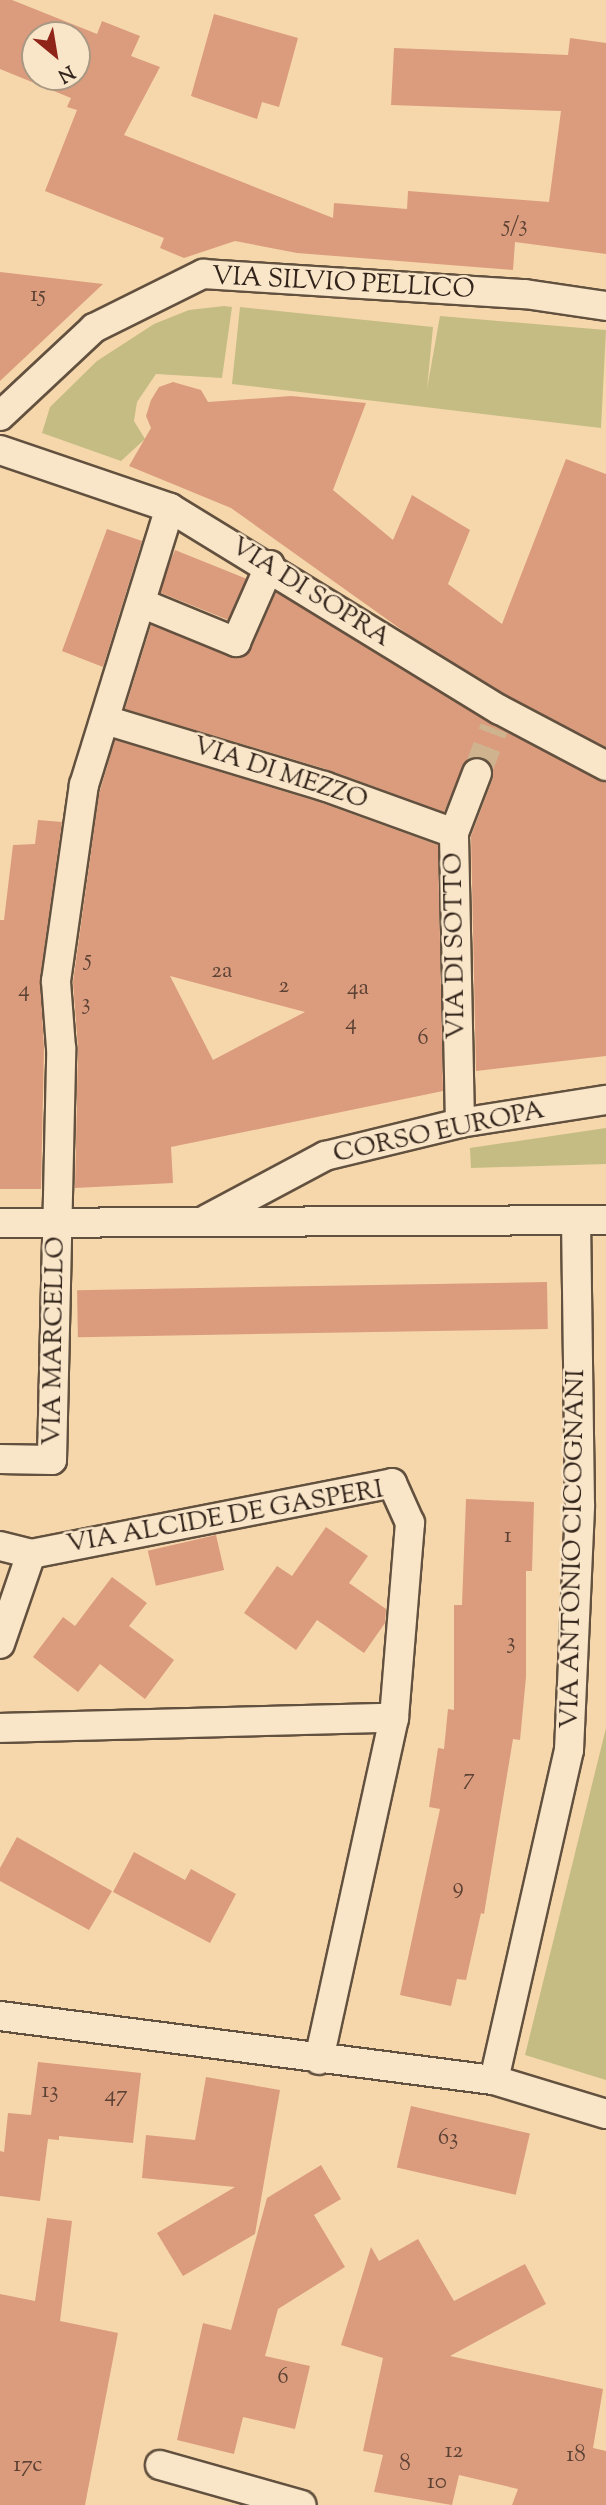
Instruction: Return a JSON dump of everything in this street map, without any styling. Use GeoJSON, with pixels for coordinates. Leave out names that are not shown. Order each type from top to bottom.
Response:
{"type":"FeatureCollection","features":[{"type":"Feature","properties":{"kind":"street","name":"VIA SILVIO PELLICO"},"geometry":{"type":"LineString","coordinates":[[0,416],[94,328],[203,274],[525,295],[606,306]]}},
{"type":"Feature","properties":{"kind":"street","name":"VIA DI SOPRA"},"geometry":{"type":"LineString","coordinates":[[0,450],[170,508],[270,565],[497,719],[606,766]]}},
{"type":"Feature","properties":{"kind":"street","name":"VIA MARCELLO"},"geometry":{"type":"LineString","coordinates":[[0,1459],[52,1460],[61,1048],[56,981],[84,785],[170,508]]}},
{"type":"Feature","properties":{"kind":"street"},"geometry":{"type":"LineString","coordinates":[[141,603],[236,642],[270,565]]}},
{"type":"Feature","properties":{"kind":"street","name":"VIA DI MEZZO"},"geometry":{"type":"LineString","coordinates":[[104,720],[324,786],[454,833]]}},
{"type":"Feature","properties":{"kind":"street","name":"VIA DI SOTTO"},"geometry":{"type":"LineString","coordinates":[[460,1123],[454,833],[477,773]]}},
{"type":"Feature","properties":{"kind":"street","name":"CORSO EUROPA"},"geometry":{"type":"LineString","coordinates":[[203,1221],[325,1156],[460,1123],[606,1100]]}},
{"type":"Feature","properties":{"kind":"street","name":"VIA ANTONIO CICOGNANI"},"geometry":{"type":"LineString","coordinates":[[494,2080],[569,1750],[593,1505],[576,1220]]}},
{"type":"Feature","properties":{"kind":"street","name":"CORSO EUROPA"},"geometry":{"type":"LineString","coordinates":[[0,1223],[606,1220]]}},
{"type":"Feature","properties":{"kind":"street","name":"VIA ALCIDE DE GASPERI"},"geometry":{"type":"LineString","coordinates":[[0,1546],[31,1554],[392,1483],[410,1523],[394,1718],[320,2060]]}},
{"type":"Feature","properties":{"kind":"street","name":"VIA ALCIDE DE GASPERI"},"geometry":{"type":"LineString","coordinates":[[0,1644],[31,1554]]}},
{"type":"Feature","properties":{"kind":"street"},"geometry":{"type":"LineString","coordinates":[[0,1728],[394,1718]]}},
{"type":"Feature","properties":{"kind":"street"},"geometry":{"type":"LineString","coordinates":[[0,2015],[320,2060],[494,2080],[606,2114]]}},
{"type":"Feature","properties":{"kind":"street"},"geometry":{"type":"LineString","coordinates":[[160,2465],[301,2505]]}},
{"type":"Feature","properties":{"kind":"shaded area"},"geometry":{"type":"Polygon","coordinates":[[[232,307],[222,378],[156,374],[137,402],[134,421],[145,439],[121,461],[42,433],[50,407],[97,361],[154,324],[189,310],[232,307]]]}},
{"type":"Feature","properties":{"kind":"shaded area"},"geometry":{"type":"Polygon","coordinates":[[[240,307],[433,327],[427,389],[440,316],[606,330],[601,428],[232,384],[240,307]]]}},
{"type":"Feature","properties":{"kind":"shaded area"},"geometry":{"type":"Polygon","coordinates":[[[606,1128],[606,1164],[471,1168],[470,1148],[606,1128]]]}},
{"type":"Feature","properties":{"kind":"shaded area"},"geometry":{"type":"Polygon","coordinates":[[[606,1728],[606,2080],[525,2055],[606,1728]]]}},
{"type":"Feature","properties":{"kind":"building"},"geometry":{"type":"Polygon","coordinates":[[[0,0],[12,0],[64,21],[21,21],[21,78],[0,69],[0,0]]]}},
{"type":"Feature","properties":{"kind":"building"},"geometry":{"type":"Polygon","coordinates":[[[214,14],[298,38],[279,107],[262,102],[257,119],[191,96],[214,14]]]}},
{"type":"Feature","properties":{"kind":"building"},"geometry":{"type":"Polygon","coordinates":[[[102,21],[140,36],[131,56],[160,67],[124,135],[333,218],[334,203],[407,209],[408,191],[549,202],[561,111],[391,105],[394,48],[568,55],[570,38],[606,43],[606,254],[515,242],[513,270],[297,253],[235,241],[184,258],[160,248],[164,238],[45,191],[77,110],[67,107],[71,98],[54,91],[91,91],[91,32],[97,34],[102,21]]]}},
{"type":"Feature","properties":{"kind":"building"},"geometry":{"type":"Polygon","coordinates":[[[0,272],[103,284],[0,381],[0,272]]]}},
{"type":"Feature","properties":{"kind":"building"},"geometry":{"type":"Polygon","coordinates":[[[173,382],[201,390],[208,402],[291,396],[366,403],[333,490],[393,540],[412,495],[470,530],[448,584],[502,624],[566,459],[606,474],[606,747],[508,696],[409,635],[231,508],[129,466],[151,428],[146,416],[151,400],[159,387],[173,382]]]}},
{"type":"Feature","properties":{"kind":"building"},"geometry":{"type":"Polygon","coordinates":[[[107,529],[142,541],[103,667],[62,651],[107,529]]]}},
{"type":"Feature","properties":{"kind":"building"},"geometry":{"type":"Polygon","coordinates":[[[175,550],[246,579],[230,621],[158,592],[175,550]]]}},
{"type":"Feature","properties":{"kind":"building"},"geometry":{"type":"Polygon","coordinates":[[[276,592],[491,724],[606,783],[606,1056],[476,1071],[471,836],[493,778],[490,763],[484,758],[466,761],[444,812],[329,770],[125,709],[151,625],[239,658],[251,649],[276,592]]]}},
{"type":"Feature","properties":{"kind":"building"},"geometry":{"type":"Polygon","coordinates":[[[115,740],[319,802],[438,845],[443,1091],[171,1147],[173,1183],[75,1188],[78,1048],[73,982],[99,794],[115,740]],[[170,976],[213,1060],[305,1012],[170,976]]]}},
{"type":"Feature","properties":{"kind":"building"},"geometry":{"type":"Polygon","coordinates":[[[38,820],[62,822],[40,979],[44,1048],[41,1189],[0,1189],[0,920],[4,920],[13,845],[35,844],[38,820]]]}},
{"type":"Feature","properties":{"kind":"building"},"geometry":{"type":"Polygon","coordinates":[[[547,1282],[548,1329],[78,1337],[77,1290],[547,1282]]]}},
{"type":"Feature","properties":{"kind":"building"},"geometry":{"type":"Polygon","coordinates":[[[466,1499],[534,1502],[532,1571],[526,1571],[526,1677],[520,1740],[513,1739],[484,1914],[481,1913],[466,1980],[457,1979],[451,2006],[400,1995],[440,1809],[429,1807],[438,1748],[444,1749],[448,1709],[454,1710],[454,1605],[462,1605],[466,1499]]]}},
{"type":"Feature","properties":{"kind":"building"},"geometry":{"type":"Polygon","coordinates":[[[326,1527],[368,1556],[349,1583],[386,1609],[385,1623],[364,1653],[317,1620],[296,1650],[244,1613],[277,1566],[292,1576],[326,1527]]]}},
{"type":"Feature","properties":{"kind":"building"},"geometry":{"type":"Polygon","coordinates":[[[216,1535],[224,1570],[156,1586],[148,1551],[216,1535]]]}},
{"type":"Feature","properties":{"kind":"building"},"geometry":{"type":"Polygon","coordinates":[[[112,1577],[147,1603],[129,1626],[174,1660],[145,1699],[100,1664],[78,1692],[33,1657],[63,1617],[75,1626],[112,1577]]]}},
{"type":"Feature","properties":{"kind":"building"},"geometry":{"type":"Polygon","coordinates":[[[17,1837],[112,1891],[89,1930],[0,1881],[0,1868],[17,1837]]]}},
{"type":"Feature","properties":{"kind":"building"},"geometry":{"type":"Polygon","coordinates":[[[134,1852],[185,1880],[191,1869],[236,1894],[210,1943],[113,1892],[134,1852]]]}},
{"type":"Feature","properties":{"kind":"building"},"geometry":{"type":"Polygon","coordinates":[[[38,2062],[141,2073],[133,2143],[59,2136],[59,2140],[48,2139],[40,2201],[0,2196],[0,2151],[4,2152],[8,2113],[31,2115],[38,2062]]]}},
{"type":"Feature","properties":{"kind":"building"},"geometry":{"type":"Polygon","coordinates":[[[206,2077],[280,2090],[255,2234],[183,2276],[157,2233],[235,2187],[142,2178],[146,2135],[195,2140],[206,2077]]]}},
{"type":"Feature","properties":{"kind":"building"},"geometry":{"type":"Polygon","coordinates":[[[411,2106],[530,2133],[516,2195],[397,2167],[411,2106]]]}},
{"type":"Feature","properties":{"kind":"building"},"geometry":{"type":"Polygon","coordinates":[[[321,2165],[341,2199],[314,2215],[345,2267],[278,2309],[265,2356],[310,2366],[295,2429],[243,2417],[234,2454],[177,2440],[203,2323],[231,2330],[267,2198],[321,2165]]]}},
{"type":"Feature","properties":{"kind":"building"},"geometry":{"type":"Polygon","coordinates":[[[47,2218],[72,2221],[60,2321],[118,2333],[85,2505],[0,2505],[0,2294],[35,2301],[47,2218]]]}},
{"type":"Feature","properties":{"kind":"building"},"geometry":{"type":"Polygon","coordinates":[[[418,2239],[454,2301],[525,2264],[546,2304],[450,2356],[603,2389],[593,2448],[606,2451],[606,2505],[512,2505],[518,2489],[459,2475],[452,2505],[374,2492],[383,2455],[363,2451],[383,2358],[341,2345],[371,2247],[379,2261],[418,2239]]]}},
{"type":"Feature","properties":{"kind":"tunnel"},"geometry":{"type":"LineString","coordinates":[[477,773],[494,728]]}}]}
